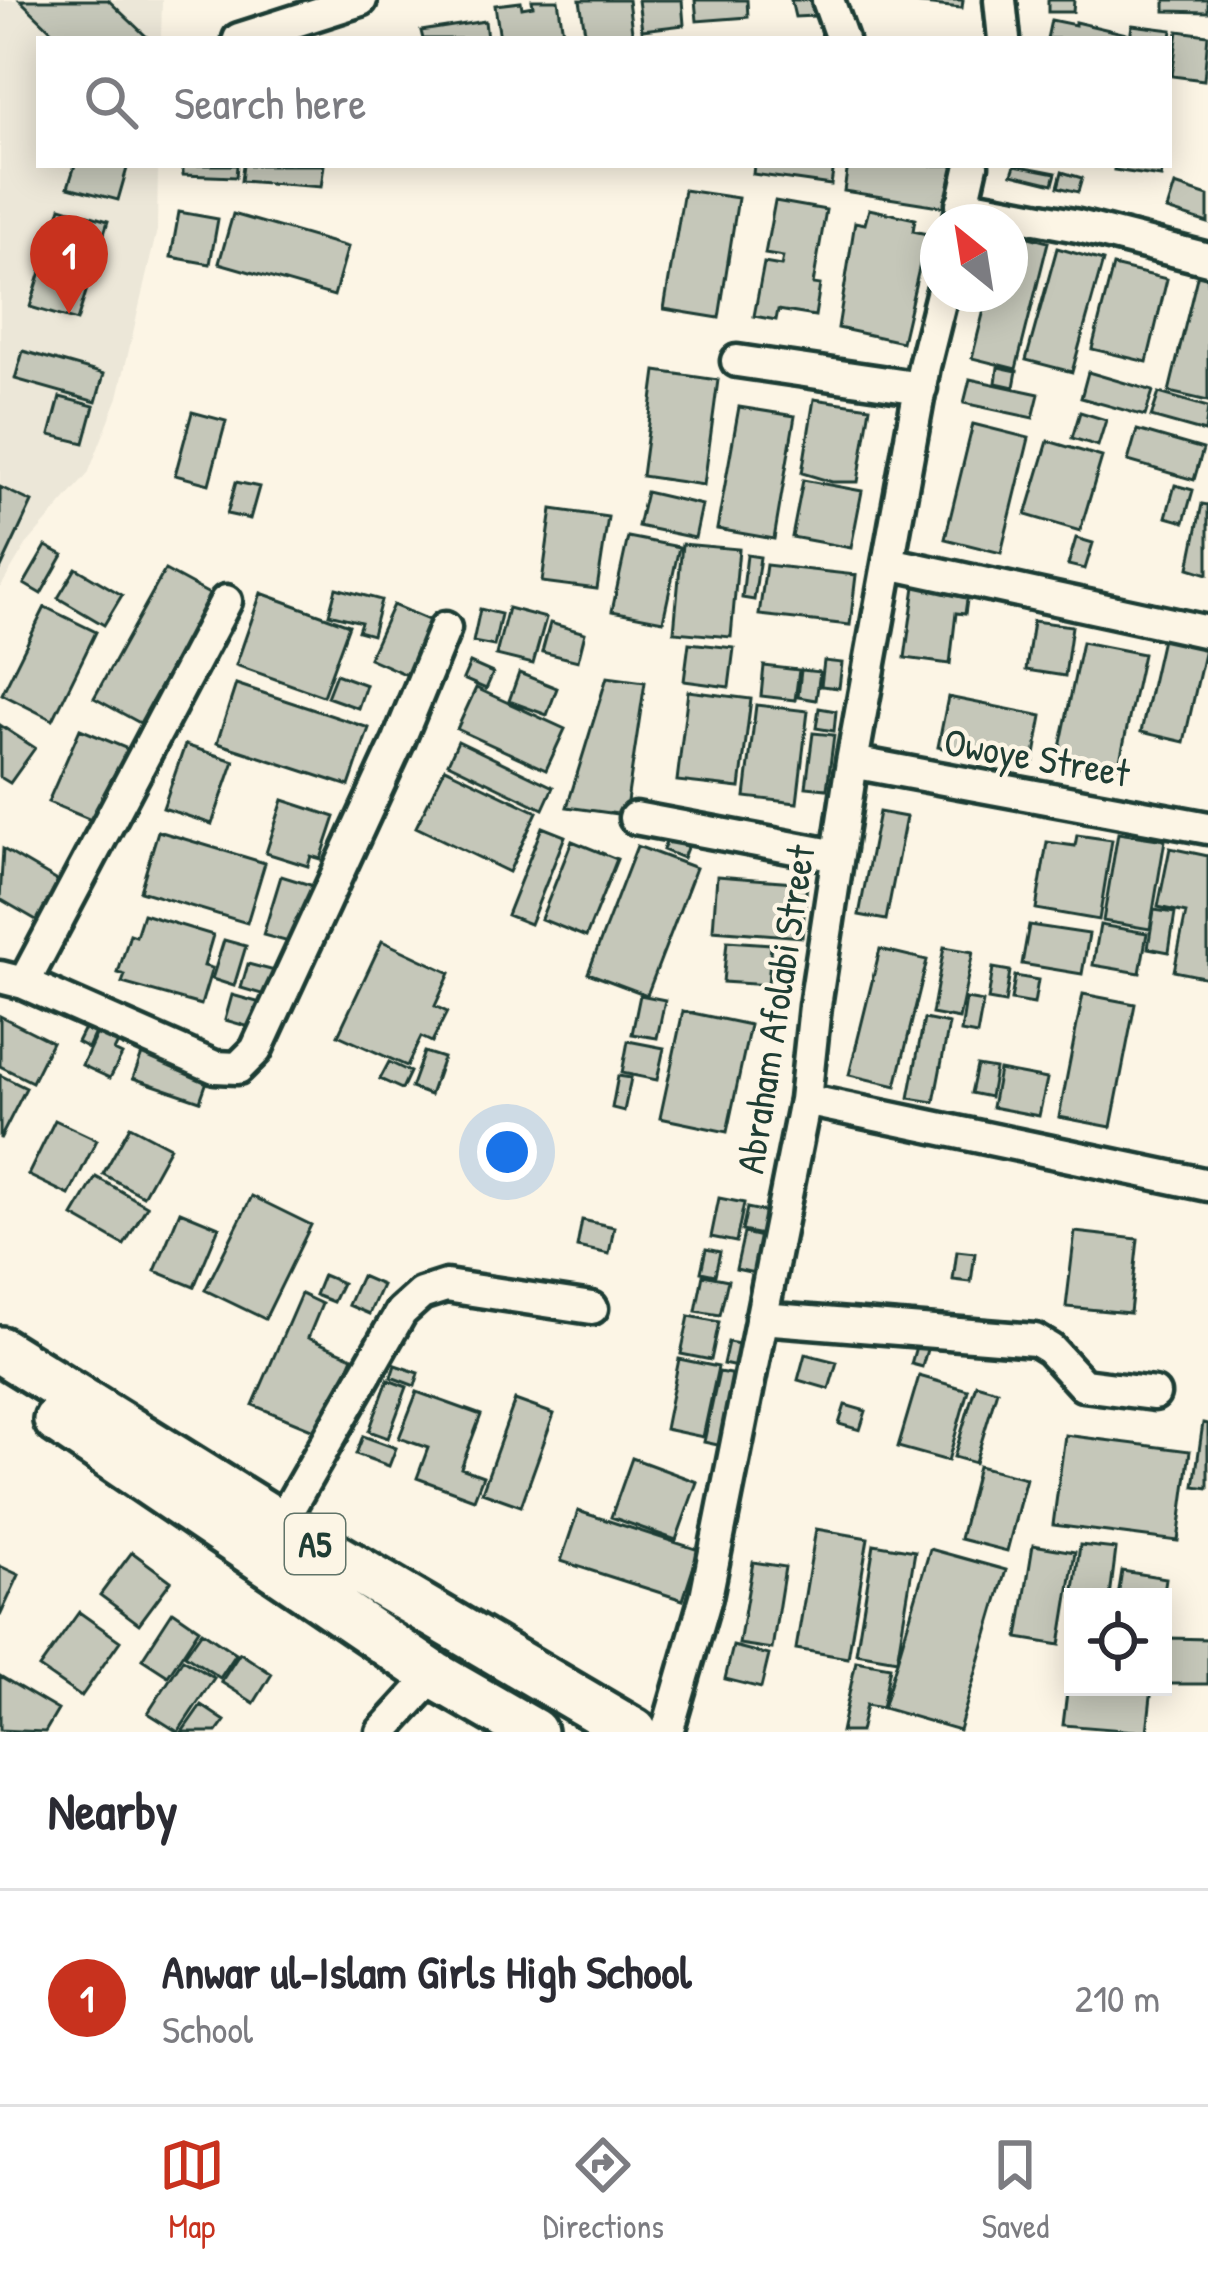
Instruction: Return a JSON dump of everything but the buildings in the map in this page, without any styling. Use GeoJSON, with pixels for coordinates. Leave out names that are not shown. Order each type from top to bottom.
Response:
{"type":"FeatureCollection","features":[{"type":"Feature","properties":{"kind":"highway","name":"A5"},"geometry":{"type":"LineString","coordinates":[[0,1350],[280,1524],[634,1732]]}},
{"type":"Feature","properties":{"kind":"highway","name":"A5"},"geometry":{"type":"LineString","coordinates":[[0,1381],[434,1675],[533,1732]]}},
{"type":"Feature","properties":{"kind":"street"},"geometry":{"type":"LineString","coordinates":[[248,36],[361,0]]}},
{"type":"Feature","properties":{"kind":"street"},"geometry":{"type":"LineString","coordinates":[[828,0],[841,36]]}},
{"type":"Feature","properties":{"kind":"street"},"geometry":{"type":"LineString","coordinates":[[1000,0],[1004,36]]}},
{"type":"Feature","properties":{"kind":"street"},"geometry":{"type":"LineString","coordinates":[[963,204],[971,168]]}},
{"type":"Feature","properties":{"kind":"street"},"geometry":{"type":"LineString","coordinates":[[1028,220],[1078,226],[1208,259]]}},
{"type":"Feature","properties":{"kind":"street","name":"Abraham Afolabi Street"},"geometry":{"type":"LineString","coordinates":[[667,1732],[706,1597],[805,1100],[852,761],[938,312]]}},
{"type":"Feature","properties":{"kind":"street"},"geometry":{"type":"LineString","coordinates":[[737,361],[921,388]]}},
{"type":"Feature","properties":{"kind":"street"},"geometry":{"type":"LineString","coordinates":[[889,563],[1208,632]]}},
{"type":"Feature","properties":{"kind":"street"},"geometry":{"type":"LineString","coordinates":[[226,601],[12,980],[215,1067],[238,1068],[256,1051],[446,628]]}},
{"type":"Feature","properties":{"kind":"street","name":"Owoye Street"},"geometry":{"type":"LineString","coordinates":[[852,761],[1208,828]]}},
{"type":"Feature","properties":{"kind":"street"},"geometry":{"type":"LineString","coordinates":[[635,818],[837,856]]}},
{"type":"Feature","properties":{"kind":"street"},"geometry":{"type":"LineString","coordinates":[[805,1100],[1208,1185]]}},
{"type":"Feature","properties":{"kind":"street"},"geometry":{"type":"LineString","coordinates":[[280,1524],[401,1312],[421,1294],[446,1286],[592,1308]]}},
{"type":"Feature","properties":{"kind":"street"},"geometry":{"type":"LineString","coordinates":[[761,1318],[1035,1340],[1051,1349],[1083,1384],[1154,1394]]}},
{"type":"Feature","properties":{"kind":"street"},"geometry":{"type":"LineString","coordinates":[[382,1732],[434,1675]]}},
{"type":"Feature","properties":{"kind":"shaded area"},"geometry":{"type":"Polygon","coordinates":[[[0,0],[162,0],[161,36],[36,36],[36,168],[158,168],[157,230],[118,397],[88,474],[26,545],[0,588],[0,0]]]}},
{"type":"Feature","properties":{"kind":"place","name":"Anwar ul-Islam Girls High School"},"geometry":{"type":"Point","coordinates":[69,314]}}]}
